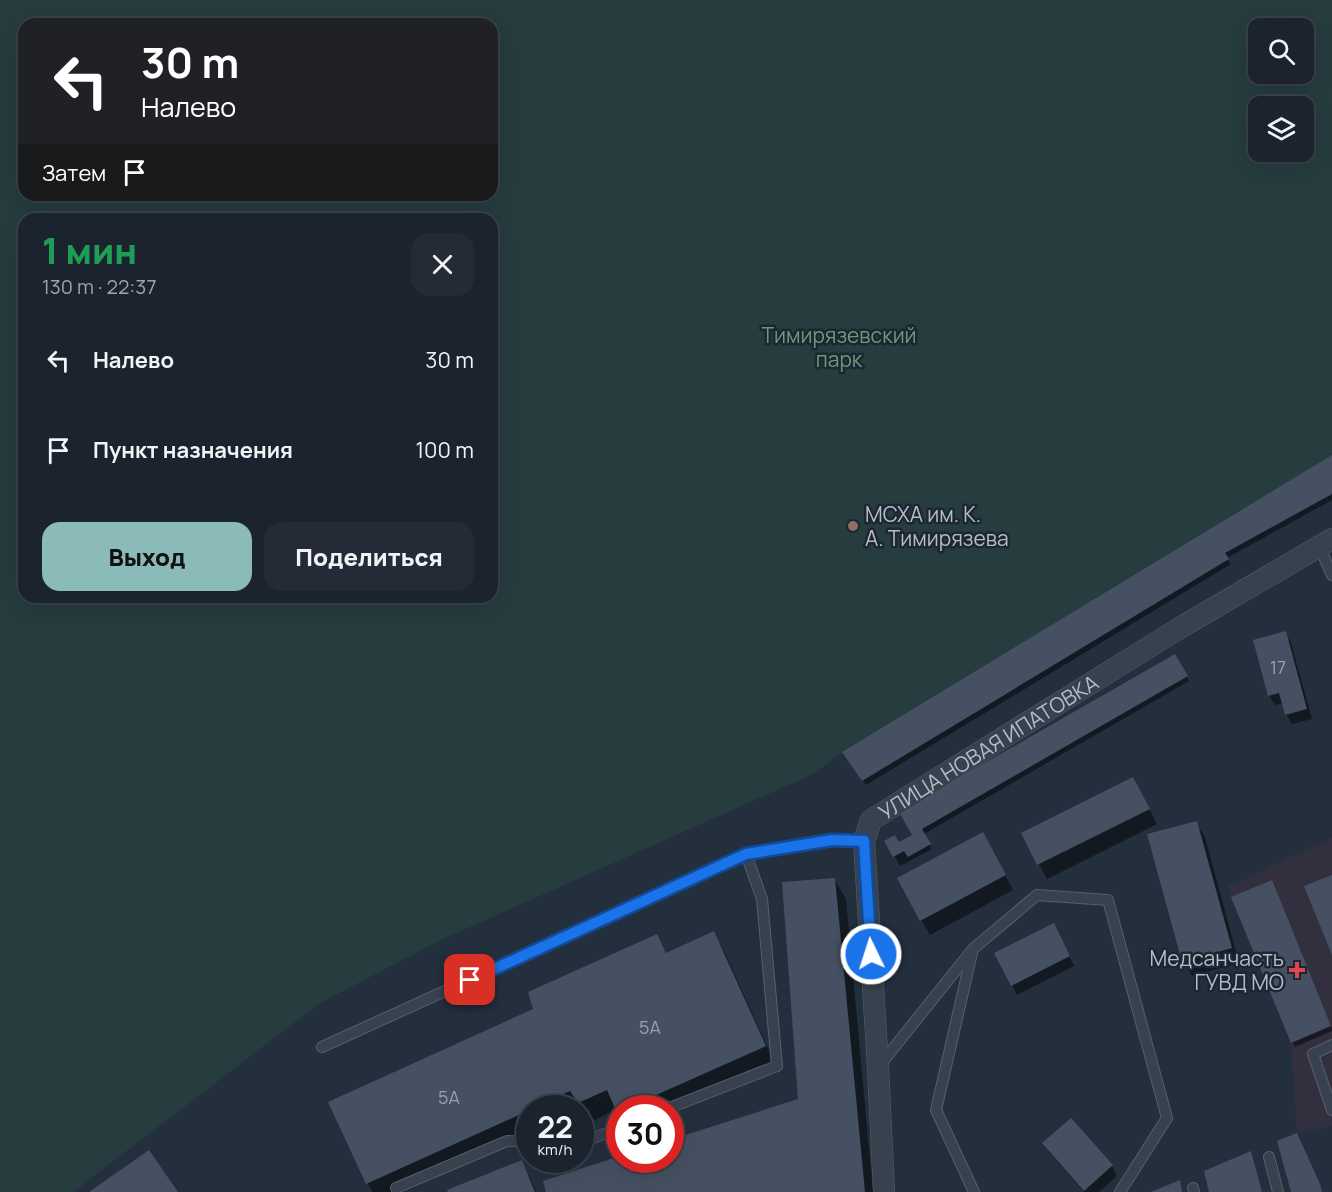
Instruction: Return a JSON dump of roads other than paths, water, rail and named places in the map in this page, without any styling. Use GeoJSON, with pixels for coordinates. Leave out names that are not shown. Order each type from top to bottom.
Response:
{"type":"FeatureCollection","features":[{"type":"Feature","properties":{"kind":"street","name":"УЛИЦА НОВАЯ ИПАТОВКА"},"geometry":{"type":"LineString","coordinates":[[884,1192],[864,841],[871,820],[1178,628],[1326,543]]}},
{"type":"Feature","properties":{"kind":"lane"},"geometry":{"type":"LineString","coordinates":[[1326,543],[1332,575]]}},
{"type":"Feature","properties":{"kind":"lane"},"geometry":{"type":"LineString","coordinates":[[322,1047],[746,854],[832,840],[864,841]]}},
{"type":"Feature","properties":{"kind":"lane"},"geometry":{"type":"LineString","coordinates":[[684,1102],[777,1066],[762,900],[746,854]]}},
{"type":"Feature","properties":{"kind":"lane"},"geometry":{"type":"LineString","coordinates":[[878,1066],[973,949],[1037,895],[1108,900],[1167,1118],[1120,1192]]}},
{"type":"Feature","properties":{"kind":"lane"},"geometry":{"type":"LineString","coordinates":[[973,949],[936,1110],[975,1192]]}},
{"type":"Feature","properties":{"kind":"lane"},"geometry":{"type":"LineString","coordinates":[[1332,1045],[1313,1054],[1332,1110]]}},
{"type":"Feature","properties":{"kind":"lane"},"geometry":{"type":"LineString","coordinates":[[396,1188],[507,1141],[516,1141]]}},
{"type":"Feature","properties":{"kind":"lane"},"geometry":{"type":"LineString","coordinates":[[1269,1157],[1278,1192]]}},
{"type":"Feature","properties":{"kind":"place","name":"МСХА им. К. А. Тимирязева"},"geometry":{"type":"Point","coordinates":[853,526]}},
{"type":"Feature","properties":{"kind":"place","name":"Медсанчасть ГУВД МО"},"geometry":{"type":"Point","coordinates":[1297,970]}},
{"type":"Feature","properties":{"kind":"park label","name":"Тимирязевский парк"},"geometry":{"type":"Point","coordinates":[839,347]}}]}
